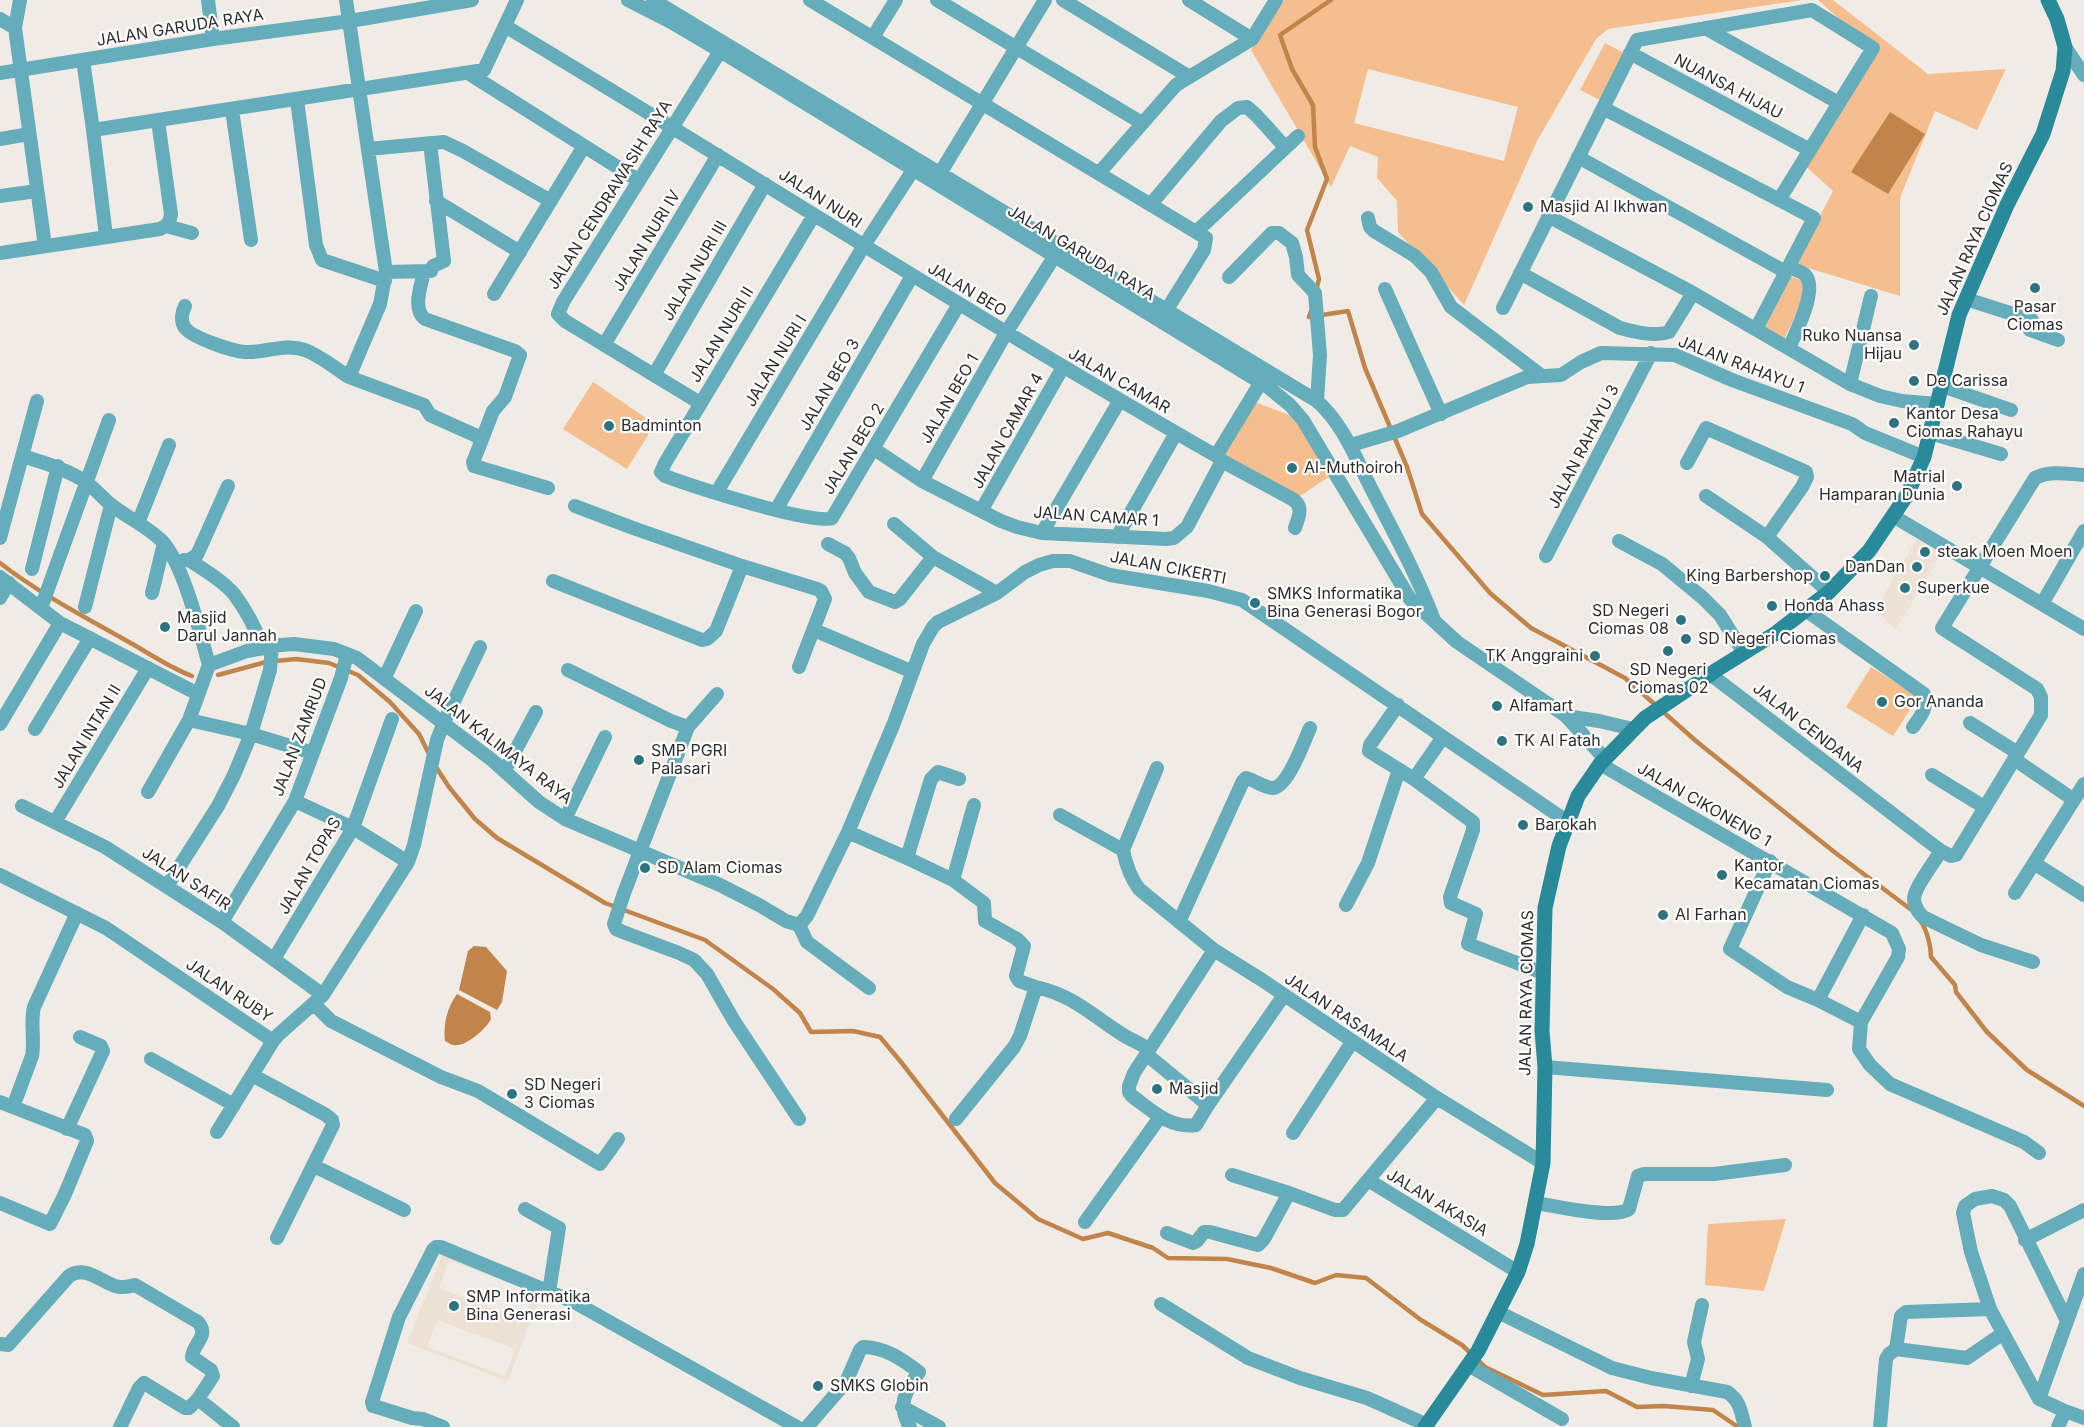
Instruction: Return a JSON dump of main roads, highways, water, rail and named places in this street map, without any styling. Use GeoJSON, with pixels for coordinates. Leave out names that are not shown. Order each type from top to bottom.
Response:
{"type":"FeatureCollection","features":[{"type":"Feature","properties":{"kind":"main road","name":"JALAN RAYA CIOMAS"},"geometry":{"type":"LineString","coordinates":[[1426,1426],[1473,1358],[1518,1272],[1536,1203],[1543,1163],[1545,1066],[1542,1031],[1545,908],[1553,866],[1578,796],[1602,761],[1645,718],[1807,611],[1829,592],[1869,551],[1917,476],[1938,404],[1953,337],[1966,299],[2007,205],[2047,125],[2063,71],[2065,47],[2057,19],[2048,0]]}},
{"type":"Feature","properties":{"kind":"waterway"},"geometry":{"type":"LineString","coordinates":[[1316,291],[1319,279],[1307,230],[1327,179],[1315,147],[1313,105],[1292,69],[1280,35],[1331,0]]}},
{"type":"Feature","properties":{"kind":"waterway"},"geometry":{"type":"LineString","coordinates":[[1311,311],[1309,317],[1348,311],[1365,368],[1407,467],[1422,514],[1490,593],[1531,628],[1625,678],[1696,741],[1833,851],[1913,911]]}},
{"type":"Feature","properties":{"kind":"waterway"},"geometry":{"type":"LineString","coordinates":[[0,563],[62,604],[192,676]]}},
{"type":"Feature","properties":{"kind":"waterway"},"geometry":{"type":"LineString","coordinates":[[218,675],[266,662],[296,659],[329,663],[358,675],[390,702],[419,734],[429,754]]}},
{"type":"Feature","properties":{"kind":"waterway"},"geometry":{"type":"LineString","coordinates":[[434,764],[475,819],[497,838],[605,903],[705,940],[773,989],[800,1013],[811,1032],[853,1031],[880,1037],[995,1183],[1038,1219],[1083,1239],[1108,1233],[1153,1248],[1168,1258],[1227,1259],[1271,1268],[1315,1283],[1336,1275],[1366,1278],[1421,1320],[1462,1345],[1485,1367],[1543,1395],[1606,1391],[1637,1407],[1664,1406],[1713,1410],[1738,1427]]}},
{"type":"Feature","properties":{"kind":"waterway"},"geometry":{"type":"LineString","coordinates":[[1920,920],[1928,938],[1931,957],[1955,985],[1956,992],[1987,1032],[2027,1070],[2084,1106]]}},
{"type":"Feature","properties":{"kind":"place","name":"Masjid Al Ikhwan"},"geometry":{"type":"Point","coordinates":[1528,207]}},
{"type":"Feature","properties":{"kind":"place","name":"Pasar Ciomas"},"geometry":{"type":"Point","coordinates":[2035,288]}},
{"type":"Feature","properties":{"kind":"place","name":"Ruko Nuansa Hijau"},"geometry":{"type":"Point","coordinates":[1914,345]}},
{"type":"Feature","properties":{"kind":"place","name":"De Carissa"},"geometry":{"type":"Point","coordinates":[1914,381]}},
{"type":"Feature","properties":{"kind":"place","name":"Kantor Desa Ciomas Rahayu"},"geometry":{"type":"Point","coordinates":[1894,423]}},
{"type":"Feature","properties":{"kind":"place","name":"Badminton"},"geometry":{"type":"Point","coordinates":[609,426]}},
{"type":"Feature","properties":{"kind":"place","name":"Al-Muthoiroh"},"geometry":{"type":"Point","coordinates":[1292,468]}},
{"type":"Feature","properties":{"kind":"place","name":"Matrial Hamparan Dunia"},"geometry":{"type":"Point","coordinates":[1957,486]}},
{"type":"Feature","properties":{"kind":"place","name":"steak Moen Moen"},"geometry":{"type":"Point","coordinates":[1925,552]}},
{"type":"Feature","properties":{"kind":"place","name":"DanDan"},"geometry":{"type":"Point","coordinates":[1917,567]}},
{"type":"Feature","properties":{"kind":"place","name":"King Barbershop"},"geometry":{"type":"Point","coordinates":[1825,576]}},
{"type":"Feature","properties":{"kind":"place","name":"Superkue"},"geometry":{"type":"Point","coordinates":[1905,588]}},
{"type":"Feature","properties":{"kind":"place","name":"SMKS Informatika Bina Generasi Bogor"},"geometry":{"type":"Point","coordinates":[1255,603]}},
{"type":"Feature","properties":{"kind":"place","name":"Honda Ahass"},"geometry":{"type":"Point","coordinates":[1772,606]}},
{"type":"Feature","properties":{"kind":"place","name":"SD Negeri Ciomas 08"},"geometry":{"type":"Point","coordinates":[1681,620]}},
{"type":"Feature","properties":{"kind":"place","name":"Masjid Darul Jannah"},"geometry":{"type":"Point","coordinates":[165,627]}},
{"type":"Feature","properties":{"kind":"place","name":"SD Negeri Ciomas"},"geometry":{"type":"Point","coordinates":[1686,639]}},
{"type":"Feature","properties":{"kind":"place","name":"SD Negeri Ciomas 02"},"geometry":{"type":"Point","coordinates":[1668,651]}},
{"type":"Feature","properties":{"kind":"place","name":"TK Anggraini"},"geometry":{"type":"Point","coordinates":[1595,656]}},
{"type":"Feature","properties":{"kind":"place","name":"Gor Ananda"},"geometry":{"type":"Point","coordinates":[1882,702]}},
{"type":"Feature","properties":{"kind":"place","name":"Alfamart"},"geometry":{"type":"Point","coordinates":[1497,706]}},
{"type":"Feature","properties":{"kind":"place","name":"TK Al Fatah"},"geometry":{"type":"Point","coordinates":[1502,741]}},
{"type":"Feature","properties":{"kind":"place","name":"SMP PGRI Palasari"},"geometry":{"type":"Point","coordinates":[639,760]}},
{"type":"Feature","properties":{"kind":"place","name":"Barokah"},"geometry":{"type":"Point","coordinates":[1523,825]}},
{"type":"Feature","properties":{"kind":"place","name":"SD Alam Ciomas"},"geometry":{"type":"Point","coordinates":[645,868]}},
{"type":"Feature","properties":{"kind":"place","name":"Kantor Kecamatan Ciomas"},"geometry":{"type":"Point","coordinates":[1722,875]}},
{"type":"Feature","properties":{"kind":"place","name":"Al Farhan"},"geometry":{"type":"Point","coordinates":[1663,915]}},
{"type":"Feature","properties":{"kind":"place","name":"Masjid"},"geometry":{"type":"Point","coordinates":[1157,1089]}},
{"type":"Feature","properties":{"kind":"place","name":"SD Negeri 3 Ciomas"},"geometry":{"type":"Point","coordinates":[512,1094]}},
{"type":"Feature","properties":{"kind":"place","name":"SMP Informatika Bina Generasi"},"geometry":{"type":"Point","coordinates":[454,1306]}},
{"type":"Feature","properties":{"kind":"place","name":"SMKS Globin"},"geometry":{"type":"Point","coordinates":[818,1386]}}]}
